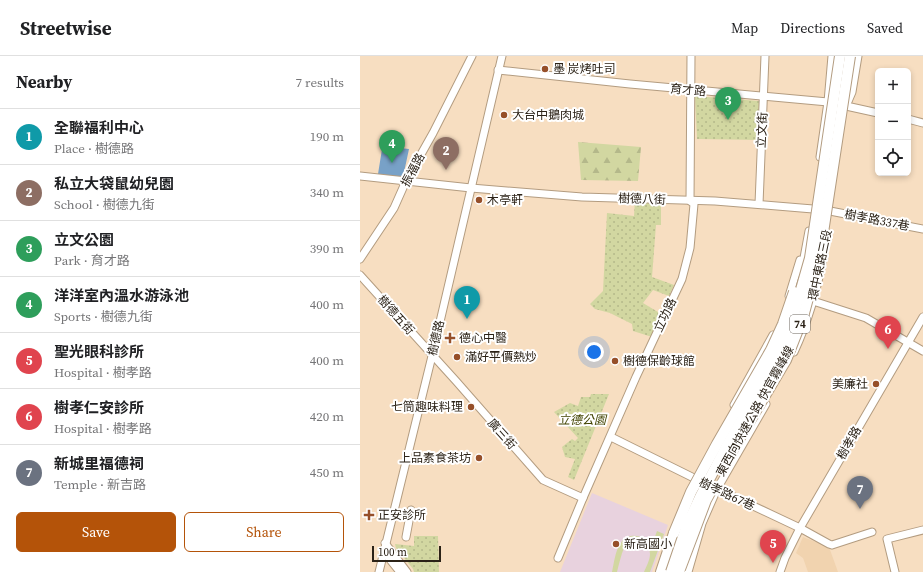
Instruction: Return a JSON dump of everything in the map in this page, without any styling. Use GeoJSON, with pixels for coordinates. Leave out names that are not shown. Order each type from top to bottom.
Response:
{"type":"FeatureCollection","features":[{"type":"Feature","properties":{"kind":"highway","name":"東西向快速公路 快官霧峰線"},"geometry":{"type":"LineString","coordinates":[[670,572],[687,525],[700,497],[725,449],[778,356],[790,328],[810,258],[845,57]]}},
{"type":"Feature","properties":{"kind":"highway","name":"東西向快速公路 快官霧峰線"},"geometry":{"type":"LineString","coordinates":[[679,572],[706,500],[731,452],[786,360],[803,317],[822,239],[845,57]]}},
{"type":"Feature","properties":{"kind":"highway","name":"74"},"geometry":{"type":"LineString","coordinates":[[661,572],[674,533],[691,492],[772,350],[784,324],[797,284],[810,258]]}},
{"type":"Feature","properties":{"kind":"street","name":"振福路"},"geometry":{"type":"LineString","coordinates":[[360,259],[394,208],[406,181],[472,56]]}},
{"type":"Feature","properties":{"kind":"street","name":"樹德路"},"geometry":{"type":"LineString","coordinates":[[379,572],[432,356],[502,56]]}},
{"type":"Feature","properties":{"kind":"street","name":"立功路"},"geometry":{"type":"LineString","coordinates":[[558,558],[636,377],[682,279],[690,248],[694,204],[690,201],[691,56]]}},
{"type":"Feature","properties":{"kind":"street","name":"立文街"},"geometry":{"type":"LineString","coordinates":[[759,204],[765,56]]}},
{"type":"Feature","properties":{"kind":"street","name":"環中東路三段"},"geometry":{"type":"LineString","coordinates":[[666,572],[712,442],[771,340],[785,309],[811,224],[828,102],[845,57]]}},
{"type":"Feature","properties":{"kind":"street","name":"環中東路三段"},"geometry":{"type":"LineString","coordinates":[[684,572],[717,489],[790,362],[802,336],[813,301],[818,283],[846,106],[852,92],[845,57]]}},
{"type":"Feature","properties":{"kind":"street","name":"育才路"},"geometry":{"type":"LineString","coordinates":[[498,70],[691,90],[828,102],[875,112]]}},
{"type":"Feature","properties":{"kind":"street"},"geometry":{"type":"LineString","coordinates":[[911,120],[923,122]]}},
{"type":"Feature","properties":{"kind":"street","name":"樹德八街"},"geometry":{"type":"LineString","coordinates":[[360,176],[471,188],[582,197],[715,201],[813,209]]}},
{"type":"Feature","properties":{"kind":"street","name":"樹孝路337巷"},"geometry":{"type":"LineString","coordinates":[[830,211],[923,229]]}},
{"type":"Feature","properties":{"kind":"street","name":"樹德五街"},"geometry":{"type":"LineString","coordinates":[[360,275],[432,356]]}},
{"type":"Feature","properties":{"kind":"street"},"geometry":{"type":"LineString","coordinates":[[813,301],[866,318],[923,351]]}},
{"type":"Feature","properties":{"kind":"street","name":"樹孝路"},"geometry":{"type":"LineString","coordinates":[[780,572],[785,558],[800,528],[923,317]]}},
{"type":"Feature","properties":{"kind":"street","name":"廣三街"},"geometry":{"type":"LineString","coordinates":[[432,356],[543,480],[583,498]]}},
{"type":"Feature","properties":{"kind":"street","name":"樹孝路67巷"},"geometry":{"type":"LineString","coordinates":[[610,437],[800,528],[829,544],[872,532]]}},
{"type":"Feature","properties":{"kind":"street","name":"環中東路三段"},"geometry":{"type":"LineString","coordinates":[[657,572],[670,535],[698,480]]}},
{"type":"Feature","properties":{"kind":"street"},"geometry":{"type":"LineString","coordinates":[[406,537],[411,510]]}},
{"type":"Feature","properties":{"kind":"street","name":"環中東路三段"},"geometry":{"type":"LineString","coordinates":[[688,572],[704,520]]}},
{"type":"Feature","properties":{"kind":"street"},"geometry":{"type":"LineString","coordinates":[[895,572],[887,539],[923,530]]}},
{"type":"Feature","properties":{"kind":"street"},"geometry":{"type":"LineString","coordinates":[[385,543],[407,572]]}},
{"type":"Feature","properties":{"kind":"street"},"geometry":{"type":"LineString","coordinates":[[384,552],[400,572]]}},
{"type":"Feature","properties":{"kind":"shaded area","name":"新高國小"},"geometry":{"type":"Polygon","coordinates":[[[592,493],[668,525],[652,572],[560,572],[592,493]]]}},
{"type":"Feature","properties":{"kind":"shaded area"},"geometry":{"type":"Polygon","coordinates":[[[803,537],[829,547],[838,572],[808,572],[803,558],[796,553],[803,537]]]}},
{"type":"Feature","properties":{"kind":"green space"},"geometry":{"type":"Polygon","coordinates":[[[695,96],[759,101],[759,140],[697,139],[695,96]]]}},
{"type":"Feature","properties":{"kind":"green space"},"geometry":{"type":"Polygon","coordinates":[[[578,142],[641,147],[638,181],[581,180],[578,142]]]}},
{"type":"Feature","properties":{"kind":"green space"},"geometry":{"type":"Polygon","coordinates":[[[635,200],[661,201],[661,225],[656,225],[652,277],[674,285],[669,296],[653,290],[643,303],[658,312],[658,324],[652,337],[633,331],[632,324],[610,313],[595,309],[590,304],[603,291],[607,213],[634,216],[635,200]]]}},
{"type":"Feature","properties":{"kind":"green space","name":"立德公園"},"geometry":{"type":"Polygon","coordinates":[[[591,394],[609,394],[574,480],[568,477],[575,459],[565,457],[562,447],[572,439],[575,441],[578,438],[554,412],[570,403],[578,406],[581,397],[590,397],[591,394]]]}},
{"type":"Feature","properties":{"kind":"green space"},"geometry":{"type":"Polygon","coordinates":[[[657,531],[664,534],[650,572],[644,572],[650,554],[647,546],[639,542],[631,542],[624,548],[617,572],[612,572],[617,550],[623,540],[627,537],[636,536],[645,539],[652,545],[657,531]]]}},
{"type":"Feature","properties":{"kind":"green space"},"geometry":{"type":"Polygon","coordinates":[[[414,536],[438,536],[439,572],[414,572],[396,548],[395,544],[414,546],[414,536]]]}},
{"type":"Feature","properties":{"kind":"water"},"geometry":{"type":"Polygon","coordinates":[[[383,143],[391,144],[391,147],[409,149],[403,177],[378,174],[383,143]]]}},
{"type":"Feature","properties":{"kind":"place","name":"墨 炭烤吐司"},"geometry":{"type":"Point","coordinates":[545,69]}},
{"type":"Feature","properties":{"kind":"place","name":"大台中鵝肉城"},"geometry":{"type":"Point","coordinates":[504,115]}},
{"type":"Feature","properties":{"kind":"place","name":"立文公園"},"geometry":{"type":"Point","coordinates":[728,120]}},
{"type":"Feature","properties":{"kind":"place","name":"洋洋室內溫水游泳池"},"geometry":{"type":"Point","coordinates":[392,163]}},
{"type":"Feature","properties":{"kind":"place","name":"私立大袋鼠幼兒園"},"geometry":{"type":"Point","coordinates":[446,170]}},
{"type":"Feature","properties":{"kind":"place","name":"木亭軒"},"geometry":{"type":"Point","coordinates":[479,200]}},
{"type":"Feature","properties":{"kind":"place","name":"全聯福利中心"},"geometry":{"type":"Point","coordinates":[467,319]}},
{"type":"Feature","properties":{"kind":"place","name":"德心中醫"},"geometry":{"type":"Point","coordinates":[450,338]}},
{"type":"Feature","properties":{"kind":"place","name":"樹孝仁安診所"},"geometry":{"type":"Point","coordinates":[888,349]}},
{"type":"Feature","properties":{"kind":"place","name":"滿好平價熱炒"},"geometry":{"type":"Point","coordinates":[457,357]}},
{"type":"Feature","properties":{"kind":"place","name":"樹德保齡球館"},"geometry":{"type":"Point","coordinates":[615,361]}},
{"type":"Feature","properties":{"kind":"place","name":"美廉社"},"geometry":{"type":"Point","coordinates":[876,384]}},
{"type":"Feature","properties":{"kind":"place","name":"七筒趣味料理"},"geometry":{"type":"Point","coordinates":[471,407]}},
{"type":"Feature","properties":{"kind":"place","name":"上品素食茶坊"},"geometry":{"type":"Point","coordinates":[479,458]}},
{"type":"Feature","properties":{"kind":"place","name":"新城里福德祠"},"geometry":{"type":"Point","coordinates":[860,509]}},
{"type":"Feature","properties":{"kind":"place","name":"正安診所"},"geometry":{"type":"Point","coordinates":[369,515]}},
{"type":"Feature","properties":{"kind":"place","name":"新高國小"},"geometry":{"type":"Point","coordinates":[616,544]}},
{"type":"Feature","properties":{"kind":"place","name":"聖光眼科診所"},"geometry":{"type":"Point","coordinates":[773,563]}}]}
